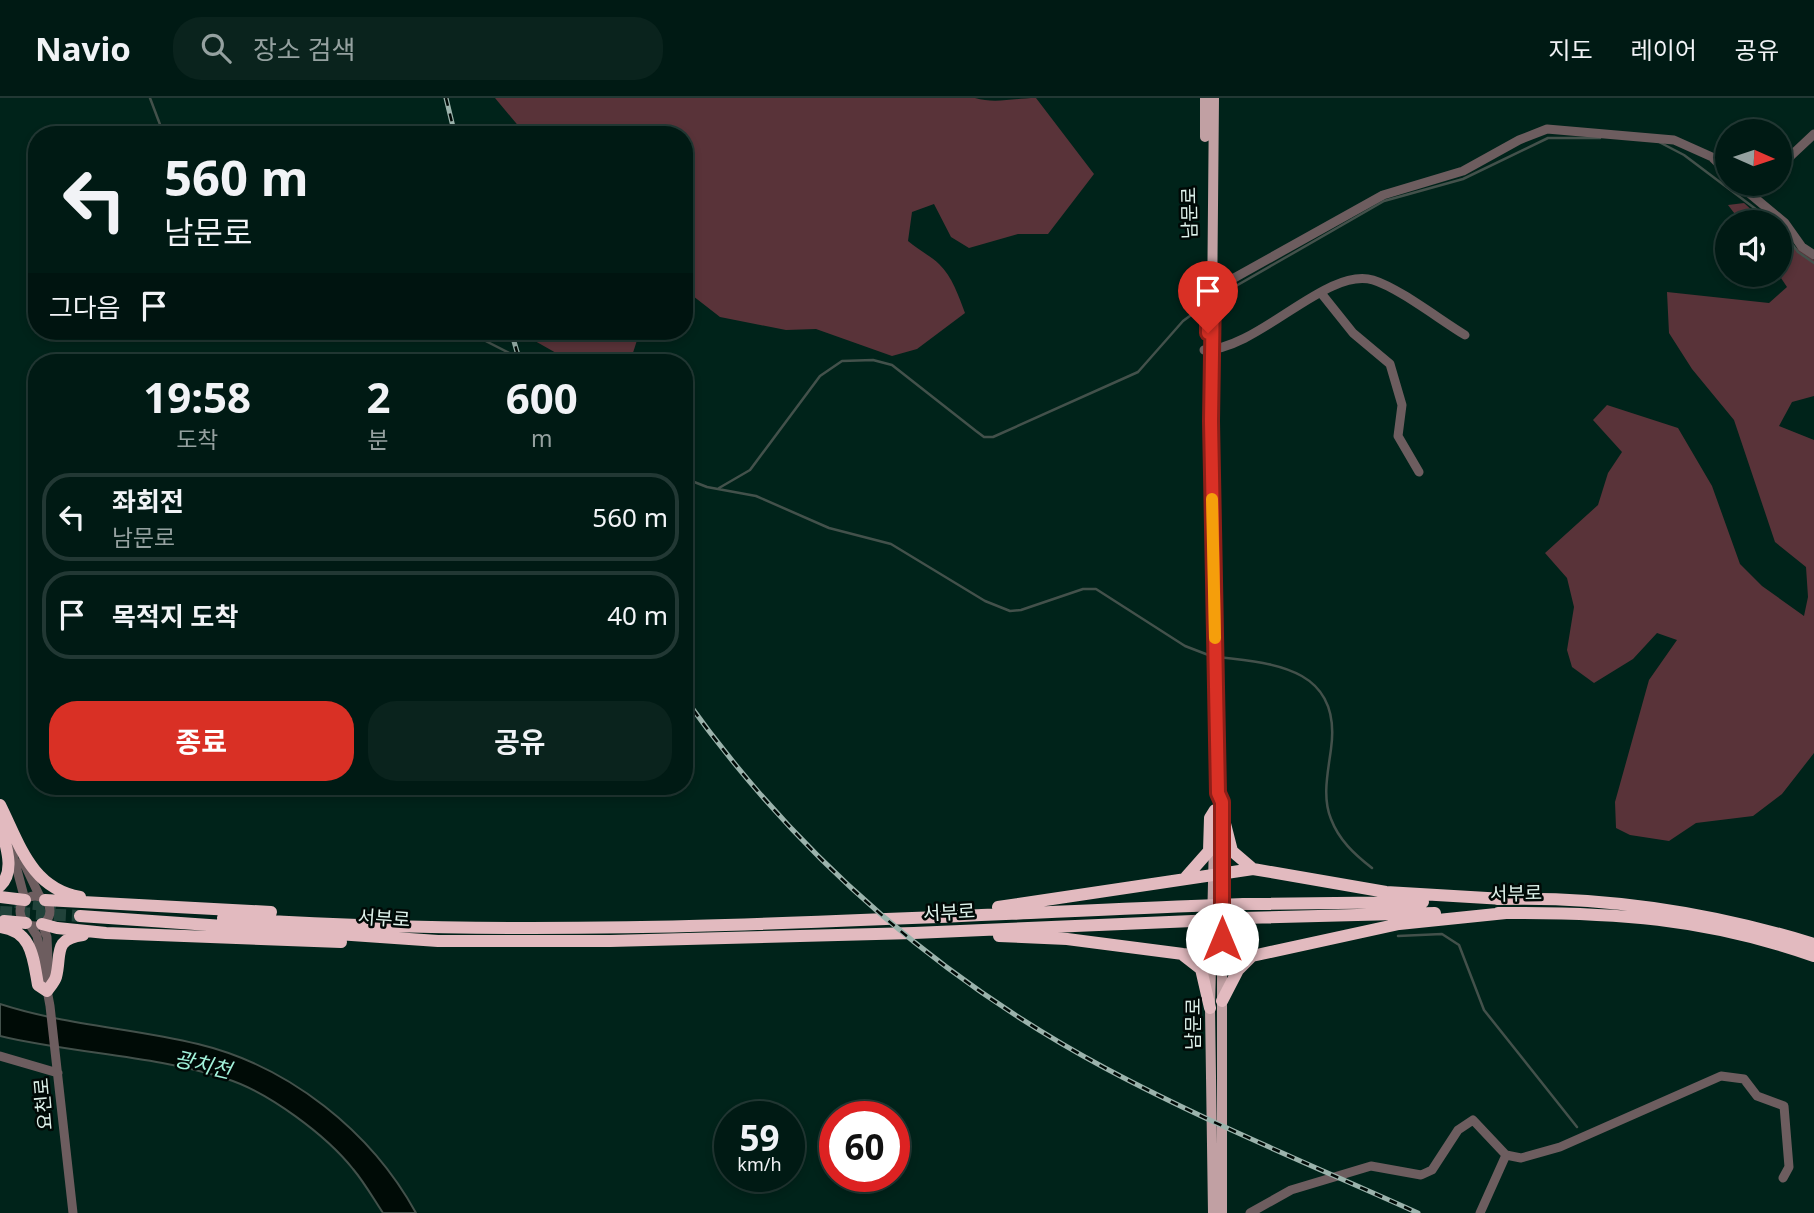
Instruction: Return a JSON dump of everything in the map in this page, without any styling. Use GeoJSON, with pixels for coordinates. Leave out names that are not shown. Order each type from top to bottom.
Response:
{"type":"FeatureCollection","features":[{"type":"Feature","properties":{"kind":"highway"},"geometry":{"type":"LineString","coordinates":[[0,806],[30,866],[49,888],[108,902]]}},
{"type":"Feature","properties":{"kind":"highway"},"geometry":{"type":"LineString","coordinates":[[1186,877],[1209,851],[1210,818],[1218,811],[1232,851],[1253,869]]}},
{"type":"Feature","properties":{"kind":"highway"},"geometry":{"type":"LineString","coordinates":[[0,822],[10,868],[7,878],[0,886]]}},
{"type":"Feature","properties":{"kind":"highway"},"geometry":{"type":"LineString","coordinates":[[912,918],[1253,869],[1386,892],[1504,899]]}},
{"type":"Feature","properties":{"kind":"highway"},"geometry":{"type":"LineString","coordinates":[[0,897],[25,900]]}},
{"type":"Feature","properties":{"kind":"highway"},"geometry":{"type":"LineString","coordinates":[[43,898],[294,913],[428,927]]}},
{"type":"Feature","properties":{"kind":"highway","name":"서부로"},"geometry":{"type":"LineString","coordinates":[[1814,944],[1757,926],[1658,907],[1592,900],[1244,904],[656,929],[428,927],[80,912],[438,942],[610,941],[914,933],[1242,918],[1580,911],[1684,922],[1760,937],[1814,956]]}},
{"type":"Feature","properties":{"kind":"highway"},"geometry":{"type":"LineString","coordinates":[[914,933],[1067,939],[1183,954],[1252,956],[1399,924],[1506,913]]}},
{"type":"Feature","properties":{"kind":"highway"},"geometry":{"type":"LineString","coordinates":[[0,921],[106,933],[307,942],[438,942]]}},
{"type":"Feature","properties":{"kind":"highway"},"geometry":{"type":"LineString","coordinates":[[0,927],[14,928],[25,937],[32,952],[38,985],[47,991],[56,978],[57,956],[63,943],[70,937],[106,933]]}},
{"type":"Feature","properties":{"kind":"highway"},"geometry":{"type":"LineString","coordinates":[[1183,954],[1201,969],[1216,1004]]}},
{"type":"Feature","properties":{"kind":"highway"},"geometry":{"type":"LineString","coordinates":[[1216,1004],[1238,970],[1252,956]]}},
{"type":"Feature","properties":{"kind":"main road","name":"남문로"},"geometry":{"type":"LineString","coordinates":[[1205,98],[1218,793],[1213,1213]]}},
{"type":"Feature","properties":{"kind":"main road","name":"남문로"},"geometry":{"type":"LineString","coordinates":[[1210,293],[1214,98]]}},
{"type":"Feature","properties":{"kind":"main road","name":"남문로"},"geometry":{"type":"LineString","coordinates":[[1216,1004],[1222,1213]]}},
{"type":"Feature","properties":{"kind":"street"},"geometry":{"type":"LineString","coordinates":[[1210,293],[1383,195],[1463,171],[1519,140],[1547,129],[1674,140],[1715,160]]}},
{"type":"Feature","properties":{"kind":"street"},"geometry":{"type":"LineString","coordinates":[[1792,155],[1814,134]]}},
{"type":"Feature","properties":{"kind":"street"},"geometry":{"type":"LineString","coordinates":[[1753,196],[1785,223],[1802,247],[1814,255]]}},
{"type":"Feature","properties":{"kind":"street"},"geometry":{"type":"LineString","coordinates":[[1209,350],[1229,347],[1351,278],[1376,281],[1465,335]]}},
{"type":"Feature","properties":{"kind":"street"},"geometry":{"type":"LineString","coordinates":[[1321,293],[1353,333],[1390,364],[1402,405],[1398,436],[1419,471]]}},
{"type":"Feature","properties":{"kind":"street"},"geometry":{"type":"LineString","coordinates":[[0,806],[49,914],[33,924],[20,911],[25,900],[0,812]]}},
{"type":"Feature","properties":{"kind":"street"},"geometry":{"type":"LineString","coordinates":[[25,900],[43,898]]}},
{"type":"Feature","properties":{"kind":"street","name":"요천로"},"geometry":{"type":"LineString","coordinates":[[33,924],[47,937],[51,975],[47,991],[73,1213]]}},
{"type":"Feature","properties":{"kind":"street"},"geometry":{"type":"LineString","coordinates":[[0,1056],[58,1069]]}},
{"type":"Feature","properties":{"kind":"street"},"geometry":{"type":"LineString","coordinates":[[1250,1213],[1291,1190],[1371,1166],[1421,1175],[1432,1170],[1458,1130],[1473,1120],[1506,1155],[1521,1158],[1560,1147],[1648,1106],[1672,1100],[1715,1077],[1729,1076],[1744,1079],[1757,1096],[1784,1106],[1789,1167],[1783,1178]]}},
{"type":"Feature","properties":{"kind":"street"},"geometry":{"type":"LineString","coordinates":[[1479,1213],[1506,1155]]}},
{"type":"Feature","properties":{"kind":"shaded area"},"geometry":{"type":"Polygon","coordinates":[[[495,98],[975,98],[998,101],[1036,98],[1094,174],[1048,234],[1018,234],[969,248],[951,237],[934,204],[912,212],[908,241],[936,261],[948,274],[965,313],[917,349],[892,356],[816,329],[786,330],[720,317],[693,296],[693,126],[518,126],[495,98]]]}},
{"type":"Feature","properties":{"kind":"shaded area"},"geometry":{"type":"Polygon","coordinates":[[[1744,203],[1752,210],[1732,210],[1728,205],[1744,203]]]}},
{"type":"Feature","properties":{"kind":"shaded area"},"geometry":{"type":"Polygon","coordinates":[[[1792,244],[1814,260],[1814,396],[1792,402],[1779,426],[1814,440],[1814,753],[1782,794],[1753,816],[1696,823],[1669,841],[1630,835],[1616,828],[1615,802],[1649,680],[1677,640],[1657,633],[1633,659],[1594,683],[1572,667],[1567,650],[1574,607],[1567,578],[1545,553],[1598,505],[1608,473],[1622,452],[1593,420],[1607,405],[1678,428],[1712,486],[1740,564],[1762,586],[1804,616],[1808,597],[1806,567],[1775,542],[1734,420],[1692,369],[1669,333],[1667,292],[1769,303],[1787,287],[1792,287],[1792,244]]]}},
{"type":"Feature","properties":{"kind":"shaded area"},"geometry":{"type":"Polygon","coordinates":[[[637,340],[633,354],[558,354],[535,341],[637,340]]]}},
{"type":"Feature","properties":{"kind":"water","name":"광치천"},"geometry":{"type":"Polygon","coordinates":[[[0,1004],[49,1017],[198,1044],[232,1054],[264,1068],[324,1106],[351,1129],[376,1155],[416,1213],[383,1213],[357,1174],[328,1142],[278,1104],[243,1085],[171,1065],[0,1036],[0,1004]]]}},
{"type":"Feature","properties":{"kind":"waterway"},"geometry":{"type":"LineString","coordinates":[[150,98],[161,126]]}},
{"type":"Feature","properties":{"kind":"waterway"},"geometry":{"type":"LineString","coordinates":[[1215,298],[1384,201],[1463,179],[1548,138],[1600,138]]}},
{"type":"Feature","properties":{"kind":"waterway"},"geometry":{"type":"LineString","coordinates":[[1659,142],[1684,155],[1757,210]]}},
{"type":"Feature","properties":{"kind":"waterway"},"geometry":{"type":"LineString","coordinates":[[1792,244],[1798,252],[1814,263]]}},
{"type":"Feature","properties":{"kind":"waterway"},"geometry":{"type":"LineString","coordinates":[[719,488],[750,470],[820,376],[842,361],[873,360],[892,365],[984,437],[993,437],[1138,372],[1183,321],[1209,302]]}},
{"type":"Feature","properties":{"kind":"waterway"},"geometry":{"type":"LineString","coordinates":[[484,340],[511,354]]}},
{"type":"Feature","properties":{"kind":"waterway"},"geometry":{"type":"LineString","coordinates":[[693,482],[707,487],[756,496],[829,528],[891,544],[985,601],[1010,611],[1021,610],[1083,589],[1096,589],[1185,646],[1211,656]]}},
{"type":"Feature","properties":{"kind":"waterway"},"geometry":{"type":"LineString","coordinates":[[1217,657],[1284,668],[1302,676],[1316,687],[1327,703],[1332,723],[1326,784],[1328,811],[1343,840],[1372,868]]}},
{"type":"Feature","properties":{"kind":"waterway"},"geometry":{"type":"LineString","coordinates":[[1398,936],[1442,934],[1459,945],[1484,1010],[1577,1127]]}},
{"type":"Feature","properties":{"kind":"tunnel"},"geometry":{"type":"LineString","coordinates":[[15,902],[56,906]]}},
{"type":"Feature","properties":{"kind":"tunnel"},"geometry":{"type":"LineString","coordinates":[[0,912],[80,916]]}},
{"type":"Feature","properties":{"kind":"railway"},"geometry":{"type":"LineString","coordinates":[[446,98],[453,126]]}},
{"type":"Feature","properties":{"kind":"railway"},"geometry":{"type":"LineString","coordinates":[[514,340],[518,354]]}},
{"type":"Feature","properties":{"kind":"railway"},"geometry":{"type":"LineString","coordinates":[[693,709],[773,808],[821,859],[927,952],[984,994],[1043,1032],[1143,1088],[1418,1213]]}},
{"type":"Feature","properties":{"kind":"slow traffic"},"geometry":{"type":"LineString","coordinates":[[1212,499],[1215,638]]}},
{"type":"Feature","properties":{"kind":"route"},"geometry":{"type":"LineString","coordinates":[[1208,333],[1208,293],[1213,290],[1214,366],[1211,421],[1218,793],[1222,802],[1222,939]]}}]}
